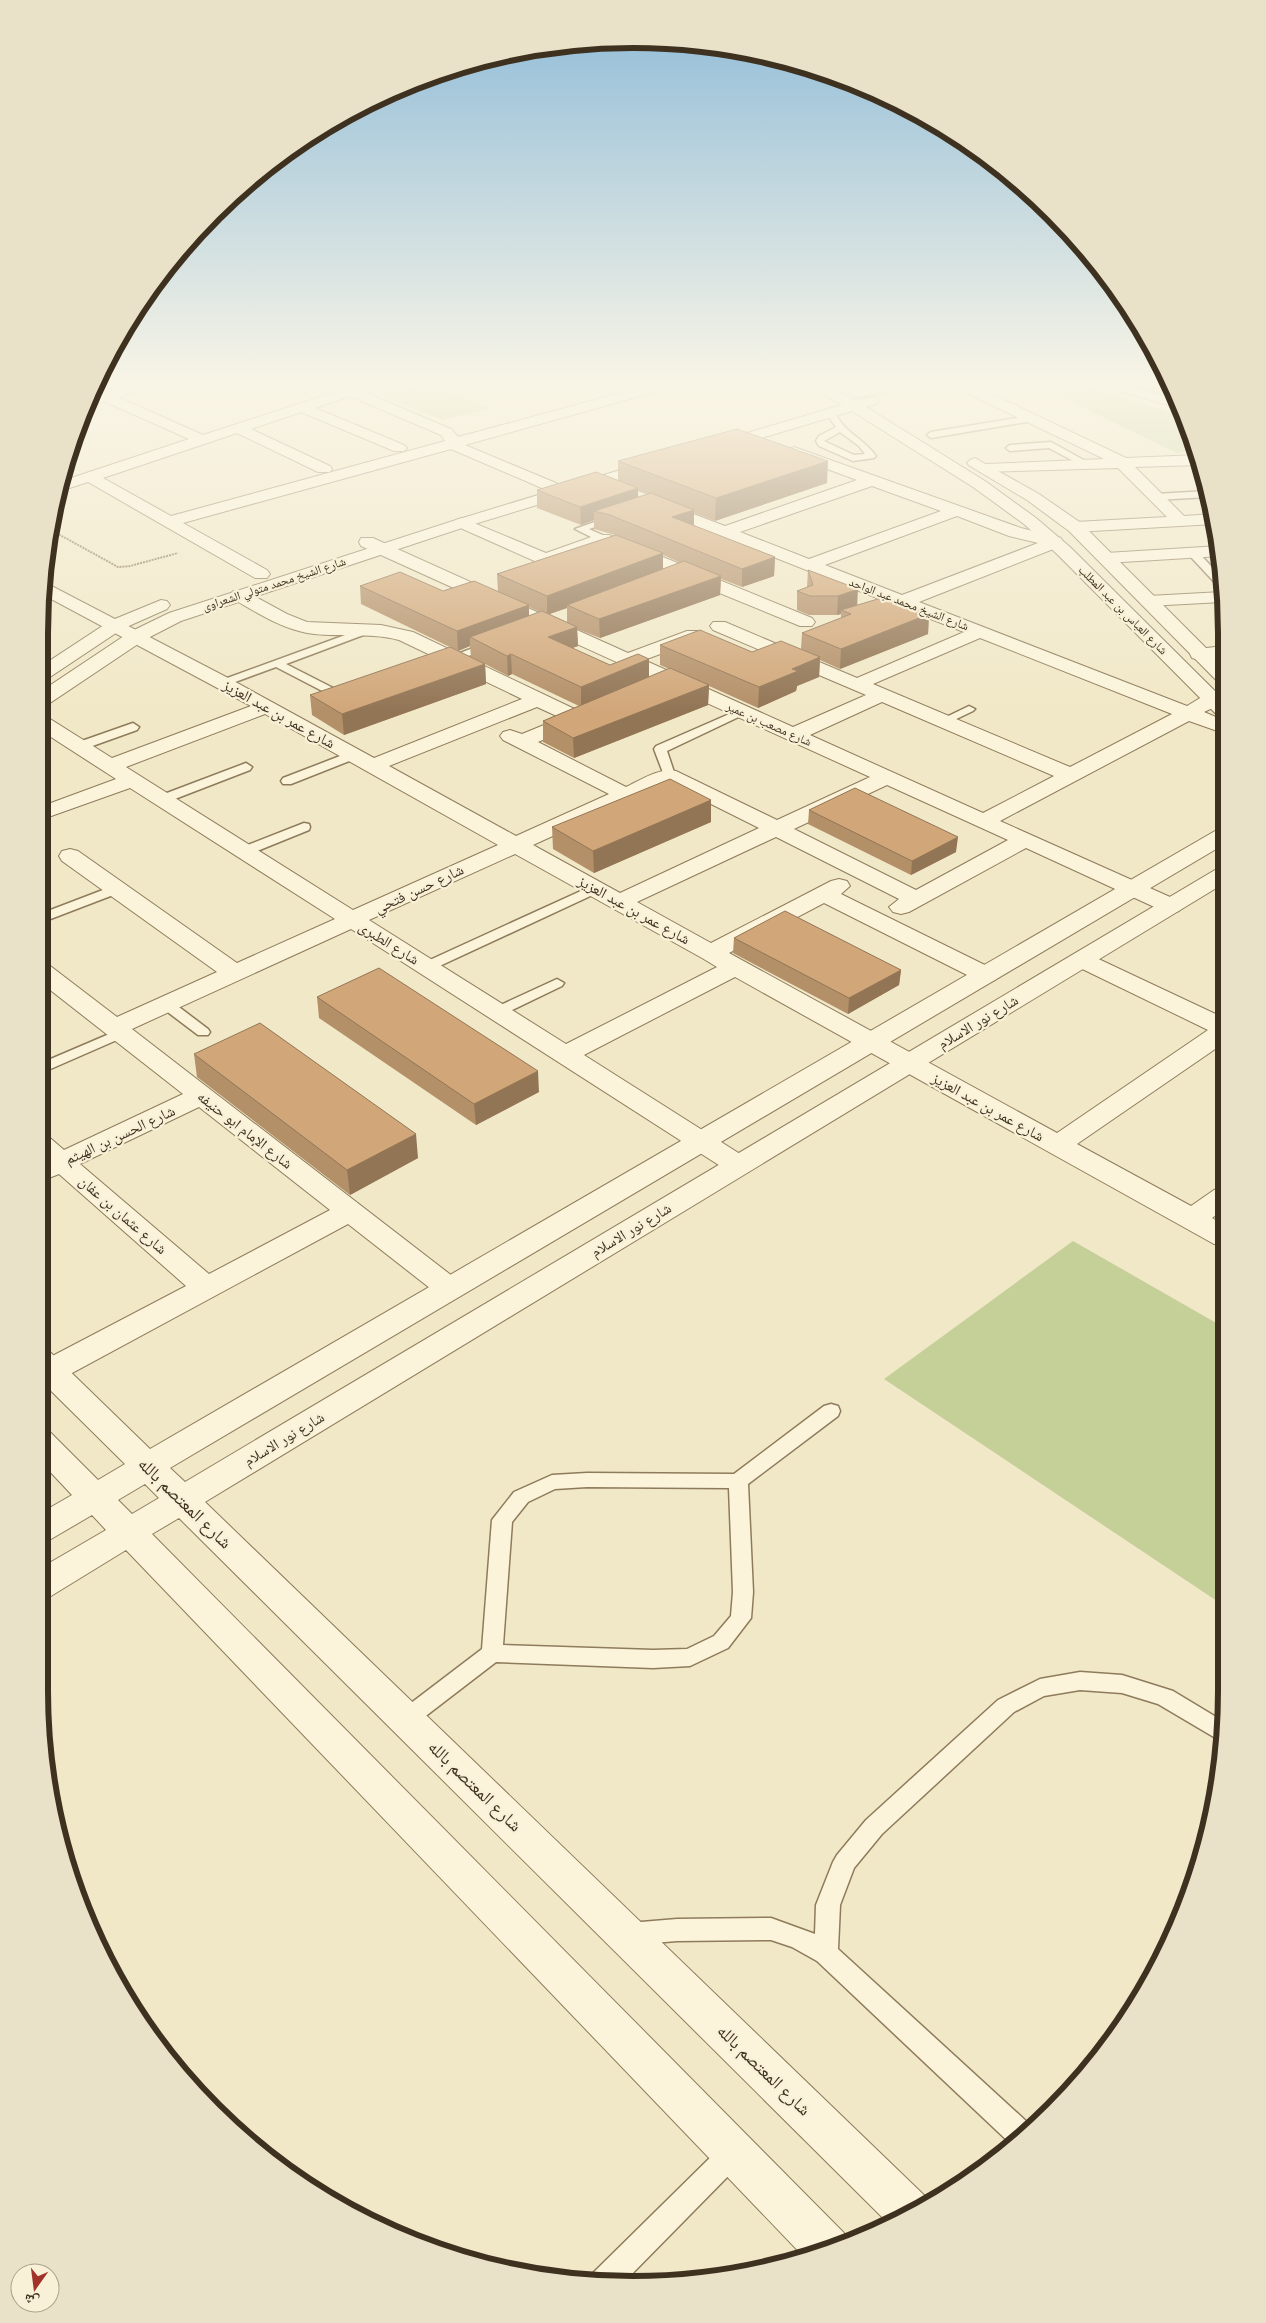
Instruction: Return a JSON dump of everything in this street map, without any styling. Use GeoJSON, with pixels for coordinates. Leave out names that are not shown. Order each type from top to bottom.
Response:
{"type":"FeatureCollection","features":[{"type":"Feature","properties":{"kind":"street"},"geometry":{"type":"LineString","coordinates":[[121,494],[261,574]]}},
{"type":"Feature","properties":{"kind":"street"},"geometry":{"type":"LineString","coordinates":[[162,518],[240,494]]}},
{"type":"Feature","properties":{"kind":"street"},"geometry":{"type":"LineString","coordinates":[[162,518],[248,494]]}},
{"type":"Feature","properties":{"kind":"street","name":"شارع الشيخ محمد متولي الشعراوى"},"geometry":{"type":"LineString","coordinates":[[48,696],[137,636],[175,617],[239,596],[375,545],[525,494]]}},
{"type":"Feature","properties":{"kind":"street","name":"شارع الشيخ محمد متولي الشعراوى"},"geometry":{"type":"LineString","coordinates":[[48,670],[116,625],[162,604],[261,574],[462,523],[555,494]]}},
{"type":"Feature","properties":{"kind":"street"},"geometry":{"type":"LineString","coordinates":[[724,532],[830,494]]}},
{"type":"Feature","properties":{"kind":"street"},"geometry":{"type":"LineString","coordinates":[[910,494],[1015,532],[1055,542]]}},
{"type":"Feature","properties":{"kind":"street","name":"شارع العباس بن عبد المطلب"},"geometry":{"type":"LineString","coordinates":[[993,494],[1055,542],[1218,701]]}},
{"type":"Feature","properties":{"kind":"street","name":"شارع العباس بن عبد المطلب"},"geometry":{"type":"LineString","coordinates":[[1028,494],[1075,527],[1218,671]]}},
{"type":"Feature","properties":{"kind":"street"},"geometry":{"type":"LineString","coordinates":[[1153,494],[1180,521]]}},
{"type":"Feature","properties":{"kind":"street","name":"شارع الشيخ محمد عبد الواحد"},"geometry":{"type":"LineString","coordinates":[[648,505],[810,565],[1218,725]]}},
{"type":"Feature","properties":{"kind":"street"},"geometry":{"type":"LineString","coordinates":[[810,565],[956,511]]}},
{"type":"Feature","properties":{"kind":"street"},"geometry":{"type":"LineString","coordinates":[[1075,527],[1207,520]]}},
{"type":"Feature","properties":{"kind":"street"},"geometry":{"type":"LineString","coordinates":[[462,523],[545,559],[603,539],[806,622],[826,624]]}},
{"type":"Feature","properties":{"kind":"street"},"geometry":{"type":"LineString","coordinates":[[874,610],[916,597],[1055,542]]}},
{"type":"Feature","properties":{"kind":"street","name":"شارع مصعب بن عمير"},"geometry":{"type":"LineString","coordinates":[[375,545],[1171,906]]}},
{"type":"Feature","properties":{"kind":"street"},"geometry":{"type":"LineString","coordinates":[[1106,558],[1212,552]]}},
{"type":"Feature","properties":{"kind":"street"},"geometry":{"type":"LineString","coordinates":[[656,582],[684,572]]}},
{"type":"Feature","properties":{"kind":"street","name":"شارع عمر بن عبد العزيز"},"geometry":{"type":"LineString","coordinates":[[49,590],[267,707],[1218,1234]]}},
{"type":"Feature","properties":{"kind":"street"},"geometry":{"type":"LineString","coordinates":[[239,596],[296,624],[324,629],[370,629],[406,636],[537,700],[585,715],[521,742]]}},
{"type":"Feature","properties":{"kind":"street"},"geometry":{"type":"LineString","coordinates":[[1148,601],[1217,597]]}},
{"type":"Feature","properties":{"kind":"street"},"geometry":{"type":"LineString","coordinates":[[628,660],[769,607]]}},
{"type":"Feature","properties":{"kind":"street"},"geometry":{"type":"LineString","coordinates":[[758,642],[806,622]]}},
{"type":"Feature","properties":{"kind":"street"},"geometry":{"type":"LineString","coordinates":[[719,626],[1070,775]]}},
{"type":"Feature","properties":{"kind":"street"},"geometry":{"type":"LineString","coordinates":[[858,684],[979,632]]}},
{"type":"Feature","properties":{"kind":"street"},"geometry":{"type":"LineString","coordinates":[[1199,654],[1218,652]]}},
{"type":"Feature","properties":{"kind":"street"},"geometry":{"type":"LineString","coordinates":[[644,690],[670,679]]}},
{"type":"Feature","properties":{"kind":"street"},"geometry":{"type":"LineString","coordinates":[[793,734],[883,694]]}},
{"type":"Feature","properties":{"kind":"street"},"geometry":{"type":"LineString","coordinates":[[363,760],[482,722],[537,700]]}},
{"type":"Feature","properties":{"kind":"street"},"geometry":{"type":"LineString","coordinates":[[983,821],[1189,713],[1218,702]]}},
{"type":"Feature","properties":{"kind":"street"},"geometry":{"type":"LineString","coordinates":[[110,766],[267,707]]}},
{"type":"Feature","properties":{"kind":"street"},"geometry":{"type":"LineString","coordinates":[[482,722],[625,794]]}},
{"type":"Feature","properties":{"kind":"street","name":"شارع الطبرى"},"geometry":{"type":"LineString","coordinates":[[48,726],[738,1166]]}},
{"type":"Feature","properties":{"kind":"street"},"geometry":{"type":"LineString","coordinates":[[668,775],[917,899]]}},
{"type":"Feature","properties":{"kind":"street","name":"شارع حسن فتحي"},"geometry":{"type":"LineString","coordinates":[[117,1031],[166,1004],[668,775]]}},
{"type":"Feature","properties":{"kind":"street"},"geometry":{"type":"LineString","coordinates":[[619,902],[887,777]]}},
{"type":"Feature","properties":{"kind":"street"},"geometry":{"type":"LineString","coordinates":[[48,811],[132,780]]}},
{"type":"Feature","properties":{"kind":"street"},"geometry":{"type":"LineString","coordinates":[[48,1525],[1218,839]]}},
{"type":"Feature","properties":{"kind":"street"},"geometry":{"type":"LineString","coordinates":[[877,920],[1025,840]]}},
{"type":"Feature","properties":{"kind":"street"},"geometry":{"type":"LineString","coordinates":[[70,856],[235,973]]}},
{"type":"Feature","properties":{"kind":"street"},"geometry":{"type":"LineString","coordinates":[[710,953],[864,873]]}},
{"type":"Feature","properties":{"kind":"street","name":"شارع نور الاسلام"},"geometry":{"type":"LineString","coordinates":[[48,1581],[1218,878]]}},
{"type":"Feature","properties":{"kind":"street"},"geometry":{"type":"LineString","coordinates":[[824,894],[986,975]]}},
{"type":"Feature","properties":{"kind":"street"},"geometry":{"type":"LineString","coordinates":[[1082,960],[1218,1038]]}},
{"type":"Feature","properties":{"kind":"street"},"geometry":{"type":"LineString","coordinates":[[565,1055],[735,967]]}},
{"type":"Feature","properties":{"kind":"street","name":"شارع الإمام ابو حنيفه"},"geometry":{"type":"LineString","coordinates":[[48,976],[450,1289]]}},
{"type":"Feature","properties":{"kind":"street"},"geometry":{"type":"LineString","coordinates":[[1058,1145],[1218,1040]]}},
{"type":"Feature","properties":{"kind":"street","name":"شارع الحسن بن الهيثم"},"geometry":{"type":"LineString","coordinates":[[51,1168],[201,1096]]}},
{"type":"Feature","properties":{"kind":"street","name":"شارع عثمان بن عفان"},"geometry":{"type":"LineString","coordinates":[[51,1168],[206,1288]]}},
{"type":"Feature","properties":{"kind":"street"},"geometry":{"type":"LineString","coordinates":[[1192,1219],[1218,1200]]}},
{"type":"Feature","properties":{"kind":"street"},"geometry":{"type":"LineString","coordinates":[[48,1364],[206,1288],[350,1211]]}},
{"type":"Feature","properties":{"kind":"street","name":"شارع المعتصم بالله"},"geometry":{"type":"LineString","coordinates":[[48,1368],[905,2208]]}},
{"type":"Feature","properties":{"kind":"street"},"geometry":{"type":"LineString","coordinates":[[48,1449],[823,2243]]}},
{"type":"Feature","properties":{"kind":"lane"},"geometry":{"type":"LineString","coordinates":[[1156,497],[1201,494]]}},
{"type":"Feature","properties":{"kind":"lane"},"geometry":{"type":"LineString","coordinates":[[603,539],[580,529],[626,514]]}},
{"type":"Feature","properties":{"kind":"lane"},"geometry":{"type":"LineString","coordinates":[[1193,553],[1215,577]]}},
{"type":"Feature","properties":{"kind":"lane"},"geometry":{"type":"LineString","coordinates":[[223,683],[370,629]]}},
{"type":"Feature","properties":{"kind":"lane"},"geometry":{"type":"LineString","coordinates":[[434,666],[504,639]]}},
{"type":"Feature","properties":{"kind":"lane"},"geometry":{"type":"LineString","coordinates":[[277,663],[334,693],[346,695],[360,694]]}},
{"type":"Feature","properties":{"kind":"lane"},"geometry":{"type":"LineString","coordinates":[[944,721],[969,709]]}},
{"type":"Feature","properties":{"kind":"lane"},"geometry":{"type":"LineString","coordinates":[[668,775],[660,749],[743,711]]}},
{"type":"Feature","properties":{"kind":"lane"},"geometry":{"type":"LineString","coordinates":[[80,746],[133,727]]}},
{"type":"Feature","properties":{"kind":"lane"},"geometry":{"type":"LineString","coordinates":[[287,781],[363,760]]}},
{"type":"Feature","properties":{"kind":"lane"},"geometry":{"type":"LineString","coordinates":[[162,799],[246,766]]}},
{"type":"Feature","properties":{"kind":"lane"},"geometry":{"type":"LineString","coordinates":[[245,851],[304,826]]}},
{"type":"Feature","properties":{"kind":"lane"},"geometry":{"type":"LineString","coordinates":[[48,917],[116,888]]}},
{"type":"Feature","properties":{"kind":"lane"},"geometry":{"type":"LineString","coordinates":[[426,967],[594,889]]}},
{"type":"Feature","properties":{"kind":"lane"},"geometry":{"type":"LineString","coordinates":[[497,1012],[557,983]]}},
{"type":"Feature","properties":{"kind":"lane"},"geometry":{"type":"LineString","coordinates":[[166,1004],[202,1032]]}},
{"type":"Feature","properties":{"kind":"lane"},"geometry":{"type":"LineString","coordinates":[[48,1066],[117,1031]]}},
{"type":"Feature","properties":{"kind":"lane"},"geometry":{"type":"LineString","coordinates":[[492,1653],[502,1520],[522,1497],[552,1482],[587,1480],[738,1481],[831,1411]]}},
{"type":"Feature","properties":{"kind":"lane"},"geometry":{"type":"LineString","coordinates":[[406,1719],[492,1653],[653,1659],[690,1658],[722,1642],[741,1618],[743,1592],[738,1481]]}},
{"type":"Feature","properties":{"kind":"lane"},"geometry":{"type":"LineString","coordinates":[[826,1954],[828,1905],[845,1862],[874,1826],[1006,1706],[1040,1688],[1080,1681],[1122,1684],[1165,1697],[1217,1729]]}},
{"type":"Feature","properties":{"kind":"lane"},"geometry":{"type":"LineString","coordinates":[[626,1934],[677,1930],[771,1929],[799,1938],[826,1954],[1018,2131]]}},
{"type":"Feature","properties":{"kind":"lane"},"geometry":{"type":"LineString","coordinates":[[611,2275],[734,2152]]}},
{"type":"Feature","properties":{"kind":"path"},"geometry":{"type":"LineString","coordinates":[[57,533],[118,567],[130,566],[208,544]]}},
{"type":"Feature","properties":{"kind":"green space"},"geometry":{"type":"Polygon","coordinates":[[[1073,1241],[1218,1324],[1218,1602],[884,1379],[1073,1241]]]}},
{"type":"Feature","properties":{"kind":"building"},"geometry":{"type":"Polygon","coordinates":[[[548,494],[618,494],[580,507],[548,494]]]}},
{"type":"Feature","properties":{"kind":"building"},"geometry":{"type":"Polygon","coordinates":[[[647,494],[655,494],[694,510],[672,517],[775,557],[742,569],[610,515],[594,511],[647,494]]]}},
{"type":"Feature","properties":{"kind":"building"},"geometry":{"type":"Polygon","coordinates":[[[706,494],[727,494],[716,498],[706,494]]]}},
{"type":"Feature","properties":{"kind":"building"},"geometry":{"type":"Polygon","coordinates":[[[616,535],[663,553],[547,596],[497,574],[616,535]]]}},
{"type":"Feature","properties":{"kind":"building"},"geometry":{"type":"Polygon","coordinates":[[[684,561],[721,576],[599,619],[567,605],[684,561]]]}},
{"type":"Feature","properties":{"kind":"building"},"geometry":{"type":"Polygon","coordinates":[[[808,570],[858,589],[838,596],[810,596],[797,591],[813,585],[808,570]]]}},
{"type":"Feature","properties":{"kind":"building"},"geometry":{"type":"Polygon","coordinates":[[[400,572],[443,591],[474,581],[529,605],[457,631],[360,586],[400,572]]]}},
{"type":"Feature","properties":{"kind":"building"},"geometry":{"type":"Polygon","coordinates":[[[881,598],[891,599],[929,614],[841,649],[802,633],[851,614],[841,610],[881,598]]]}},
{"type":"Feature","properties":{"kind":"building"},"geometry":{"type":"Polygon","coordinates":[[[542,611],[577,627],[548,637],[610,665],[638,654],[649,659],[581,687],[511,654],[507,656],[470,637],[542,611]]]}},
{"type":"Feature","properties":{"kind":"building"},"geometry":{"type":"Polygon","coordinates":[[[700,630],[752,652],[781,641],[820,657],[792,669],[798,671],[759,687],[660,645],[700,630]]]}},
{"type":"Feature","properties":{"kind":"building"},"geometry":{"type":"Polygon","coordinates":[[[450,647],[485,664],[342,714],[310,695],[450,647]]]}},
{"type":"Feature","properties":{"kind":"building"},"geometry":{"type":"Polygon","coordinates":[[[670,668],[709,685],[573,738],[543,721],[670,668]]]}},
{"type":"Feature","properties":{"kind":"building"},"geometry":{"type":"Polygon","coordinates":[[[670,779],[711,800],[593,851],[552,827],[670,779]]]}},
{"type":"Feature","properties":{"kind":"building"},"geometry":{"type":"Polygon","coordinates":[[[855,788],[958,837],[912,861],[809,810],[855,788]]]}},
{"type":"Feature","properties":{"kind":"building"},"geometry":{"type":"Polygon","coordinates":[[[785,911],[901,970],[849,998],[734,938],[785,911]]]}},
{"type":"Feature","properties":{"kind":"building"},"geometry":{"type":"Polygon","coordinates":[[[379,968],[538,1071],[474,1104],[317,997],[379,968]]]}},
{"type":"Feature","properties":{"kind":"building"},"geometry":{"type":"Polygon","coordinates":[[[260,1023],[416,1134],[347,1170],[194,1054],[260,1023]]]}}]}
